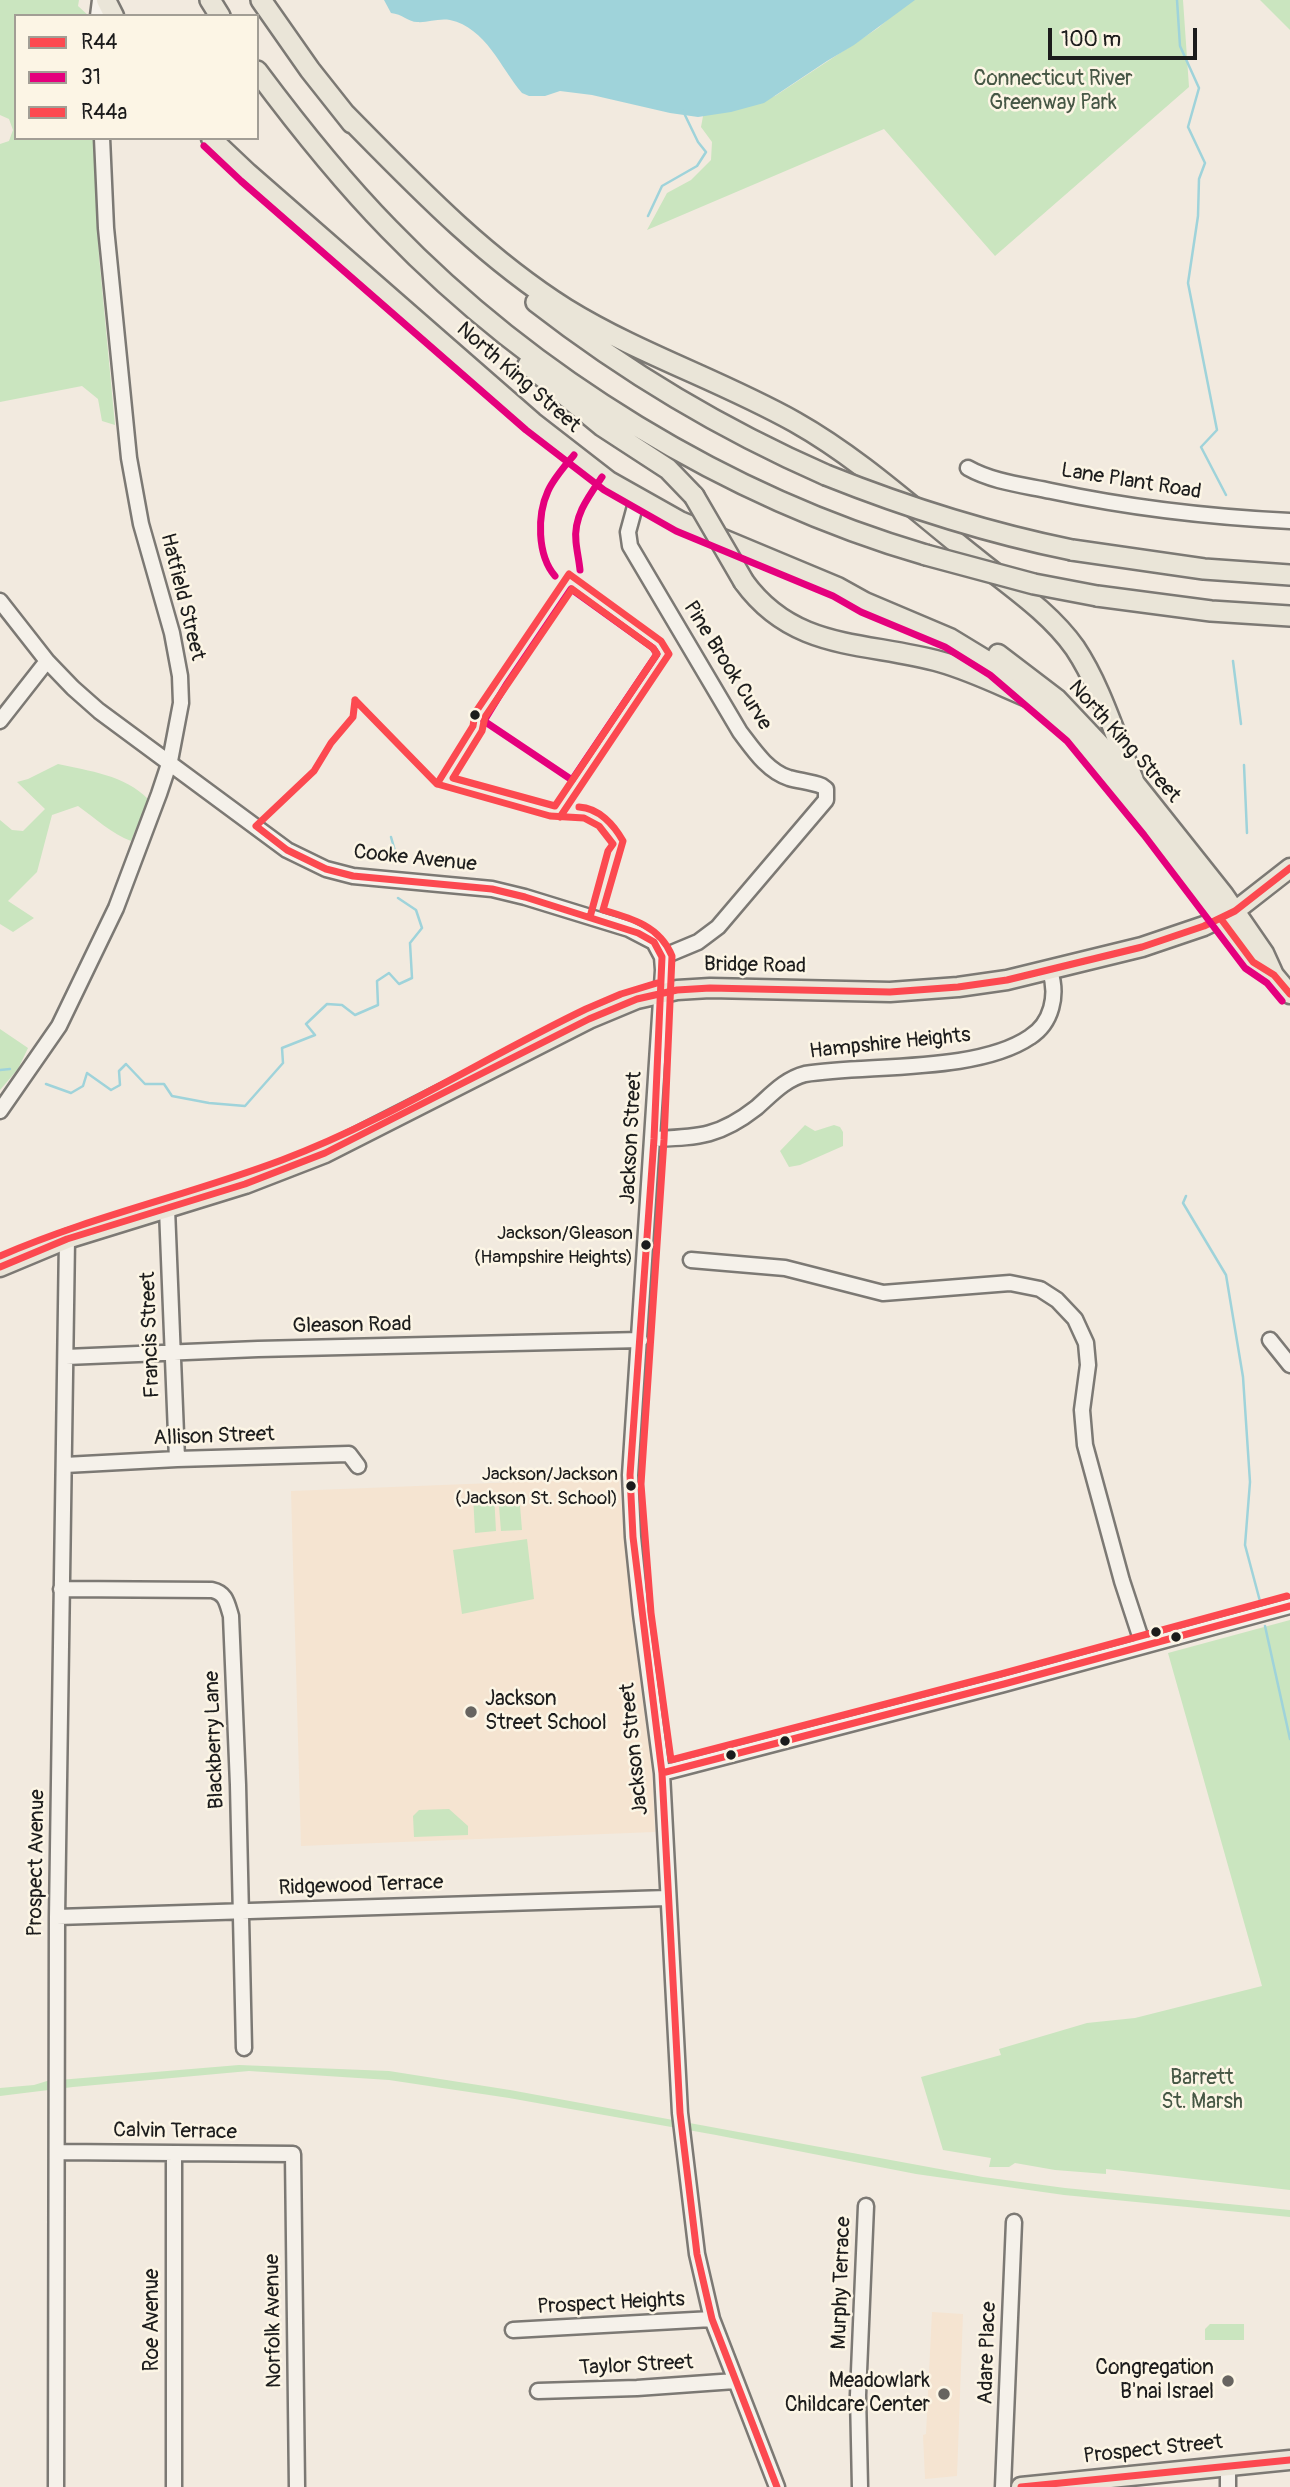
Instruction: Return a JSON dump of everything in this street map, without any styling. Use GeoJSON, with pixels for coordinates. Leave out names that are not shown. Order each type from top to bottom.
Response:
{"type":"FeatureCollection","features":[{"type":"Feature","properties":{"kind":"highway"},"geometry":{"type":"LineString","coordinates":[[261,0],[303,61],[344,113],[440,220],[502,276],[564,324],[620,365],[680,402],[743,437],[826,475],[893,501],[971,526],[1072,550],[1204,569],[1290,575]]}},
{"type":"Feature","properties":{"kind":"highway"},"geometry":{"type":"LineString","coordinates":[[259,73],[342,177],[391,231],[534,370],[602,426],[668,469],[694,496],[744,582],[772,613],[808,634],[941,662],[1041,702]]}},
{"type":"Feature","properties":{"kind":"highway"},"geometry":{"type":"LineString","coordinates":[[344,113],[440,209],[520,278],[603,330],[772,410],[813,433],[845,454],[1023,596],[1058,627],[1074,647],[1096,689],[1133,779]]}},
{"type":"Feature","properties":{"kind":"highway"},"geometry":{"type":"LineString","coordinates":[[443,281],[498,328],[615,412],[739,483],[805,512],[926,555],[1034,584],[1097,596],[1211,611],[1290,616]]}},
{"type":"Feature","properties":{"kind":"main road","name":"North King Street"},"geometry":{"type":"LineString","coordinates":[[213,140],[533,422],[594,471],[637,499],[712,536],[838,587],[865,602],[967,647],[996,666],[1075,734],[1228,915]]}},
{"type":"Feature","properties":{"kind":"main road","name":"North King Street"},"geometry":{"type":"LineString","coordinates":[[838,587],[869,591],[912,608],[969,636],[999,654],[1057,699],[1133,779],[1228,915]]}},
{"type":"Feature","properties":{"kind":"main road","name":"Bridge Road"},"geometry":{"type":"LineString","coordinates":[[0,1267],[67,1240],[255,1181],[325,1153],[589,1018],[637,999],[660,993],[710,988],[890,992],[958,987],[1050,971],[1180,936],[1228,915],[1290,868]]}},
{"type":"Feature","properties":{"kind":"main road"},"geometry":{"type":"LineString","coordinates":[[1228,915],[1253,962],[1274,975],[1290,994]]}},
{"type":"Feature","properties":{"kind":"main road","name":"Prospect Street"},"geometry":{"type":"LineString","coordinates":[[1031,2486],[1290,2460]]}},
{"type":"Feature","properties":{"kind":"street","name":"Hatfield Street"},"geometry":{"type":"LineString","coordinates":[[0,1111],[59,1026],[116,908],[170,761],[181,703],[180,676],[172,633],[141,524],[129,458],[115,339],[102,140]]}},
{"type":"Feature","properties":{"kind":"street","name":"Lane Plant Road"},"geometry":{"type":"LineString","coordinates":[[968,468],[989,477],[1099,501],[1161,511],[1290,521]]}},
{"type":"Feature","properties":{"kind":"street","name":"Pine Brook Curve"},"geometry":{"type":"LineString","coordinates":[[637,499],[628,532],[630,546],[740,732],[782,775],[822,786],[827,795],[826,800],[718,927],[698,942],[662,957]]}},
{"type":"Feature","properties":{"kind":"street","name":"Cooke Avenue"},"geometry":{"type":"LineString","coordinates":[[0,601],[72,688],[286,850],[326,869],[353,876],[458,884],[526,897],[638,933],[654,942],[662,957]]}},
{"type":"Feature","properties":{"kind":"street"},"geometry":{"type":"LineString","coordinates":[[0,721],[47,661]]}},
{"type":"Feature","properties":{"kind":"street"},"geometry":{"type":"LineString","coordinates":[[660,993],[662,957]]}},
{"type":"Feature","properties":{"kind":"street","name":"Hampshire Heights"},"geometry":{"type":"LineString","coordinates":[[654,1139],[698,1137],[718,1132],[748,1114],[784,1083],[805,1074],[967,1060],[1021,1042],[1037,1032],[1052,1007],[1055,989],[1050,971]]}},
{"type":"Feature","properties":{"kind":"street","name":"Jackson Street"},"geometry":{"type":"LineString","coordinates":[[660,993],[654,1139],[630,1475],[631,1507],[640,1614],[662,1773],[680,2113],[697,2254],[712,2319],[777,2487]]}},
{"type":"Feature","properties":{"kind":"street","name":"Francis Street"},"geometry":{"type":"LineString","coordinates":[[167,1209],[177,1459]]}},
{"type":"Feature","properties":{"kind":"street","name":"Prospect Avenue"},"geometry":{"type":"LineString","coordinates":[[56,2487],[57,1917],[67,1240]]}},
{"type":"Feature","properties":{"kind":"street"},"geometry":{"type":"LineString","coordinates":[[691,1260],[785,1268],[883,1293],[1010,1283],[1040,1289],[1057,1300],[1075,1319],[1086,1343],[1088,1365],[1082,1410],[1085,1445],[1122,1581],[1143,1645]]}},
{"type":"Feature","properties":{"kind":"street","name":"Gleason Road"},"geometry":{"type":"LineString","coordinates":[[66,1357],[640,1340]]}},
{"type":"Feature","properties":{"kind":"street"},"geometry":{"type":"LineString","coordinates":[[1270,1340],[1290,1365]]}},
{"type":"Feature","properties":{"kind":"street","name":"Allison Street"},"geometry":{"type":"LineString","coordinates":[[65,1465],[349,1454],[358,1466]]}},
{"type":"Feature","properties":{"kind":"street","name":"Blackberry Lane"},"geometry":{"type":"LineString","coordinates":[[61,1589],[212,1590],[225,1598],[231,1616],[244,2048]]}},
{"type":"Feature","properties":{"kind":"street"},"geometry":{"type":"LineString","coordinates":[[662,1773],[1290,1606]]}},
{"type":"Feature","properties":{"kind":"street","name":"Ridgewood Terrace"},"geometry":{"type":"LineString","coordinates":[[57,1917],[667,1898]]}},
{"type":"Feature","properties":{"kind":"street","name":"Calvin Terrace"},"geometry":{"type":"LineString","coordinates":[[57,2152],[293,2154]]}},
{"type":"Feature","properties":{"kind":"street","name":"Roe Avenue"},"geometry":{"type":"LineString","coordinates":[[174,2153],[174,2487]]}},
{"type":"Feature","properties":{"kind":"street","name":"Norfolk Avenue"},"geometry":{"type":"LineString","coordinates":[[293,2154],[297,2487]]}},
{"type":"Feature","properties":{"kind":"street","name":"Murphy Terrace"},"geometry":{"type":"LineString","coordinates":[[860,2487],[858,2395],[866,2206]]}},
{"type":"Feature","properties":{"kind":"street","name":"Adare Place"},"geometry":{"type":"LineString","coordinates":[[1003,2487],[1014,2222]]}},
{"type":"Feature","properties":{"kind":"street","name":"Prospect Heights"},"geometry":{"type":"LineString","coordinates":[[513,2330],[712,2319]]}},
{"type":"Feature","properties":{"kind":"street","name":"Taylor Street"},"geometry":{"type":"LineString","coordinates":[[538,2391],[735,2381]]}},
{"type":"Feature","properties":{"kind":"street"},"geometry":{"type":"LineString","coordinates":[[1228,2466],[1228,2487]]}},
{"type":"Feature","properties":{"kind":"shaded area","name":"Jackson Street School"},"geometry":{"type":"Polygon","coordinates":[[[619,1478],[631,1612],[652,1767],[655,1832],[301,1846],[291,1491],[619,1478]]]}},
{"type":"Feature","properties":{"kind":"shaded area","name":"Meadowlark Childcare Center"},"geometry":{"type":"Polygon","coordinates":[[[932,2312],[963,2314],[957,2476],[925,2479],[923,2435],[926,2434],[932,2312]]]}},
{"type":"Feature","properties":{"kind":"green space"},"geometry":{"type":"Polygon","coordinates":[[[0,0],[79,0],[78,6],[87,14],[14,14],[14,140],[94,140],[99,256],[115,425],[102,421],[98,399],[82,386],[0,402],[0,144],[9,141],[13,130],[9,119],[0,115],[0,0]]]}},
{"type":"Feature","properties":{"kind":"green space","name":"Connecticut River Greenway Park"},"geometry":{"type":"Polygon","coordinates":[[[910,0],[1183,0],[1189,87],[995,256],[884,129],[647,230],[667,193],[691,180],[711,160],[712,142],[701,127],[704,111],[775,96],[878,28],[910,0]]]}},
{"type":"Feature","properties":{"kind":"green space"},"geometry":{"type":"Polygon","coordinates":[[[1260,0],[1290,0],[1290,30],[1260,0]]]}},
{"type":"Feature","properties":{"kind":"green space"},"geometry":{"type":"Polygon","coordinates":[[[58,764],[118,779],[148,799],[131,841],[110,830],[78,806],[52,815],[37,872],[8,901],[34,918],[13,932],[0,924],[0,820],[12,830],[23,831],[45,809],[17,782],[58,764]]]}},
{"type":"Feature","properties":{"kind":"green space"},"geometry":{"type":"Polygon","coordinates":[[[0,1029],[28,1048],[18,1069],[0,1090],[0,1029]]]}},
{"type":"Feature","properties":{"kind":"green space"},"geometry":{"type":"Polygon","coordinates":[[[805,1125],[815,1131],[834,1125],[840,1127],[843,1132],[843,1146],[800,1165],[789,1167],[780,1151],[805,1125]]]}},
{"type":"Feature","properties":{"kind":"green space"},"geometry":{"type":"Polygon","coordinates":[[[519,1493],[522,1530],[501,1531],[498,1494],[519,1493]]]}},
{"type":"Feature","properties":{"kind":"green space"},"geometry":{"type":"Polygon","coordinates":[[[494,1494],[496,1531],[475,1533],[473,1495],[494,1494]]]}},
{"type":"Feature","properties":{"kind":"green space"},"geometry":{"type":"Polygon","coordinates":[[[527,1539],[534,1599],[462,1614],[453,1550],[527,1539]]]}},
{"type":"Feature","properties":{"kind":"green space","name":"Barrett St. Marsh"},"geometry":{"type":"Polygon","coordinates":[[[1290,1620],[1290,2190],[1106,2169],[1106,2174],[1055,2170],[1015,2163],[1009,2167],[989,2167],[991,2158],[943,2150],[921,2077],[1001,2055],[999,2049],[1087,2023],[1135,2018],[1262,1986],[1168,1653],[1290,1620]]]}},
{"type":"Feature","properties":{"kind":"green space"},"geometry":{"type":"Polygon","coordinates":[[[449,1809],[468,1826],[468,1835],[414,1837],[413,1816],[419,1810],[449,1809]]]}},
{"type":"Feature","properties":{"kind":"green space"},"geometry":{"type":"Polygon","coordinates":[[[239,2065],[389,2071],[510,2090],[983,2177],[1065,2188],[1290,2210],[1290,2217],[1064,2195],[916,2174],[509,2098],[389,2080],[249,2071],[0,2096],[0,2088],[47,2081],[239,2065]]]}},
{"type":"Feature","properties":{"kind":"green space"},"geometry":{"type":"Polygon","coordinates":[[[1210,2324],[1244,2324],[1244,2340],[1205,2340],[1205,2329],[1210,2324]]]}},
{"type":"Feature","properties":{"kind":"water"},"geometry":{"type":"Polygon","coordinates":[[[384,0],[915,0],[854,45],[764,103],[698,117],[560,91],[545,96],[529,96],[522,93],[483,40],[463,24],[450,20],[411,21],[391,13],[384,0]]]}},
{"type":"Feature","properties":{"kind":"waterway"},"geometry":{"type":"LineString","coordinates":[[1177,0],[1180,46],[1199,88],[1188,127],[1205,163],[1199,179],[1198,216],[1188,283],[1217,430],[1201,447],[1226,495]]}},
{"type":"Feature","properties":{"kind":"waterway"},"geometry":{"type":"LineString","coordinates":[[648,216],[662,186],[697,166],[706,152],[683,111]]}},
{"type":"Feature","properties":{"kind":"waterway"},"geometry":{"type":"LineString","coordinates":[[1233,661],[1241,724]]}},
{"type":"Feature","properties":{"kind":"waterway"},"geometry":{"type":"LineString","coordinates":[[1244,765],[1247,833]]}},
{"type":"Feature","properties":{"kind":"waterway"},"geometry":{"type":"LineString","coordinates":[[391,837],[397,858]]}},
{"type":"Feature","properties":{"kind":"waterway"},"geometry":{"type":"LineString","coordinates":[[46,1084],[71,1093],[83,1086],[87,1073],[111,1090],[120,1085],[119,1071],[126,1064],[145,1084],[164,1084],[172,1096],[245,1106],[283,1063],[282,1048],[315,1035],[306,1024],[327,1004],[342,1005],[355,1015],[378,1005],[377,981],[389,973],[399,984],[412,978],[410,943],[422,928],[416,910],[398,898]]}},
{"type":"Feature","properties":{"kind":"waterway"},"geometry":{"type":"LineString","coordinates":[[0,1070],[10,1069]]}},
{"type":"Feature","properties":{"kind":"waterway"},"geometry":{"type":"LineString","coordinates":[[1186,1196],[1183,1203],[1226,1275],[1243,1377],[1250,1482],[1245,1545],[1261,1605]]}},
{"type":"Feature","properties":{"kind":"waterway"},"geometry":{"type":"LineString","coordinates":[[1265,1626],[1290,1739]]}},
{"type":"Feature","properties":{"kind":"transit line","name":"31"},"geometry":{"type":"LineString","coordinates":[[204,146],[526,430],[604,490],[676,531],[833,596],[861,612],[945,647],[990,675],[1067,741],[1144,835],[1245,968],[1267,983],[1282,1001]]}},
{"type":"Feature","properties":{"kind":"transit line","name":"31"},"geometry":{"type":"LineString","coordinates":[[555,576],[542,546],[542,511],[550,486],[574,455]]}},
{"type":"Feature","properties":{"kind":"transit line","name":"31"},"geometry":{"type":"LineString","coordinates":[[580,570],[576,542],[577,524],[583,508],[602,477]]}},
{"type":"Feature","properties":{"kind":"transit line","name":"R44"},"geometry":{"type":"LineString","coordinates":[[437,784],[473,726],[475,713],[569,574],[661,641],[669,654],[560,817]]}},
{"type":"Feature","properties":{"kind":"transit line","name":"31"},"geometry":{"type":"LineString","coordinates":[[571,589],[653,648],[657,654],[572,780],[484,721],[571,589]]}},
{"type":"Feature","properties":{"kind":"transit line","name":"R44a"},"geometry":{"type":"LineString","coordinates":[[572,589],[653,648],[657,654],[555,806],[453,778],[482,731],[485,717],[572,589]]}},
{"type":"Feature","properties":{"kind":"transit line","name":"R44"},"geometry":{"type":"LineString","coordinates":[[355,700],[353,717],[331,743],[314,771],[256,826],[287,850],[326,869],[353,876],[492,889],[525,897],[638,933],[654,942],[662,957],[654,1139],[630,1475],[633,1537],[662,1773],[680,2113],[697,2254],[712,2319],[777,2487]]}},
{"type":"Feature","properties":{"kind":"transit line","name":"R44"},"geometry":{"type":"LineString","coordinates":[[355,700],[437,784],[550,816],[584,818],[599,826],[613,844],[608,851],[590,917]]}},
{"type":"Feature","properties":{"kind":"transit line","name":"R44a"},"geometry":{"type":"LineString","coordinates":[[579,807],[593,810],[605,818],[623,841],[603,910],[634,920],[652,930],[667,946],[672,956],[664,1140],[641,1484],[651,1613],[671,1760],[1287,1596]]}},
{"type":"Feature","properties":{"kind":"transit line","name":"R44"},"geometry":{"type":"LineString","coordinates":[[0,1267],[67,1239],[245,1184],[325,1153],[589,1019],[637,999],[677,990],[710,988],[890,992],[1007,980],[1142,947],[1204,926],[1235,911],[1290,868]]}},
{"type":"Feature","properties":{"kind":"transit line","name":"R44"},"geometry":{"type":"LineString","coordinates":[[1221,919],[1253,962],[1274,975],[1290,994]]}},
{"type":"Feature","properties":{"kind":"transit line","name":"R44a"},"geometry":{"type":"LineString","coordinates":[[0,1256],[70,1229],[247,1173],[321,1144],[398,1108],[586,1009],[657,983]]}},
{"type":"Feature","properties":{"kind":"transit line","name":"R44"},"geometry":{"type":"LineString","coordinates":[[662,1773],[1290,1606]]}},
{"type":"Feature","properties":{"kind":"transit line","name":"R44"},"geometry":{"type":"LineString","coordinates":[[1021,2487],[1290,2460]]}},
{"type":"Feature","properties":{"kind":"place","name":"Jackson/Gleason (Hampshire Heights)"},"geometry":{"type":"Point","coordinates":[646,1245]}},
{"type":"Feature","properties":{"kind":"place","name":"Jackson/Jackson (Jackson St. School)"},"geometry":{"type":"Point","coordinates":[631,1486]}},
{"type":"Feature","properties":{"kind":"place","name":"Jackson Street School"},"geometry":{"type":"Point","coordinates":[471,1712]}},
{"type":"Feature","properties":{"kind":"place","name":"Congregation B'nai Israel"},"geometry":{"type":"Point","coordinates":[1228,2381]}},
{"type":"Feature","properties":{"kind":"place","name":"Meadowlark Childcare Center"},"geometry":{"type":"Point","coordinates":[944,2394]}}]}
